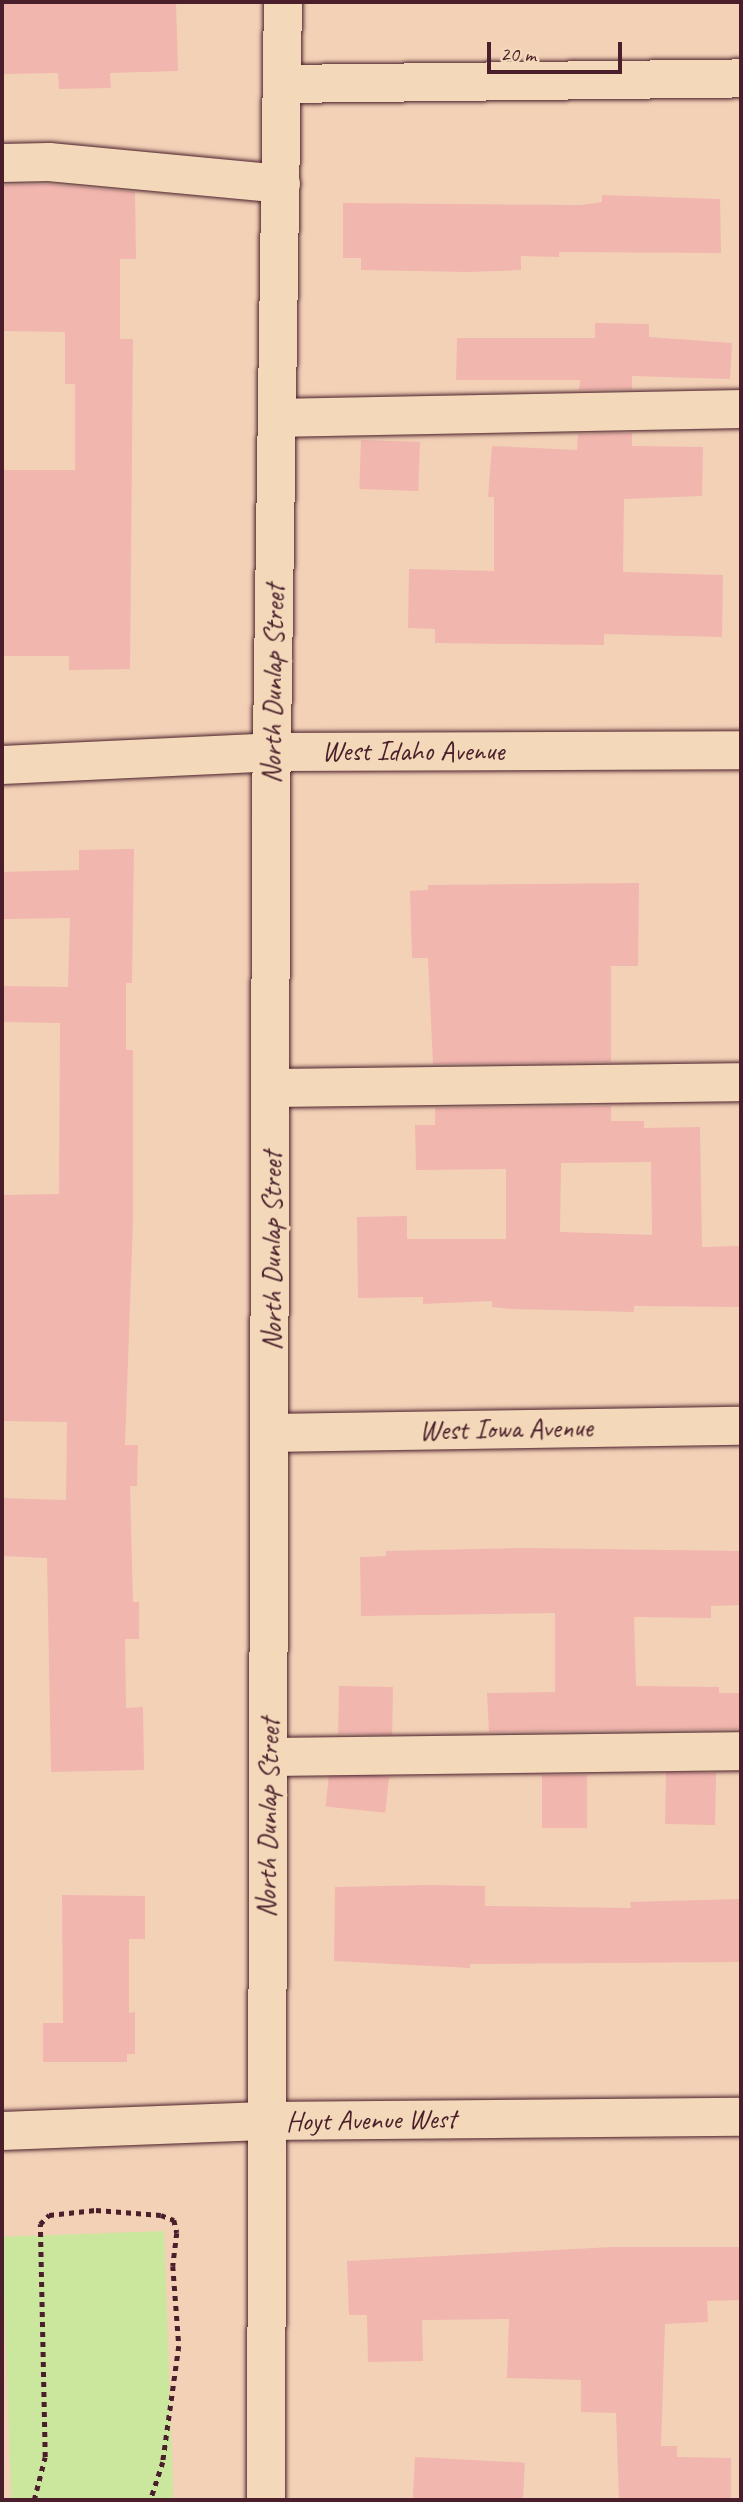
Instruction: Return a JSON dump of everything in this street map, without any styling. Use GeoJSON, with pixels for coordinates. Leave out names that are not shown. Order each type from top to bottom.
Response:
{"type":"FeatureCollection","features":[{"type":"Feature","properties":{"kind":"street","name":"North Dunlap Street"},"geometry":{"type":"LineString","coordinates":[[266,2500],[264,2121],[270,1757],[273,751],[283,2]]}},
{"type":"Feature","properties":{"kind":"street"},"geometry":{"type":"LineString","coordinates":[[282,85],[741,78]]}},
{"type":"Feature","properties":{"kind":"street"},"geometry":{"type":"LineString","coordinates":[[2,163],[49,162],[281,184]]}},
{"type":"Feature","properties":{"kind":"street"},"geometry":{"type":"LineString","coordinates":[[279,418],[741,409]]}},
{"type":"Feature","properties":{"kind":"street","name":"West Idaho Avenue"},"geometry":{"type":"LineString","coordinates":[[2,765],[273,751],[741,750]]}},
{"type":"Feature","properties":{"kind":"street"},"geometry":{"type":"LineString","coordinates":[[273,1088],[741,1082]]}},
{"type":"Feature","properties":{"kind":"street","name":"West Iowa Avenue"},"geometry":{"type":"LineString","coordinates":[[271,1433],[741,1426]]}},
{"type":"Feature","properties":{"kind":"street"},"geometry":{"type":"LineString","coordinates":[[270,1757],[741,1751]]}},
{"type":"Feature","properties":{"kind":"street","name":"Hoyt Avenue West"},"geometry":{"type":"LineString","coordinates":[[2,2132],[264,2121],[741,2117]]}},
{"type":"Feature","properties":{"kind":"path"},"geometry":{"type":"LineString","coordinates":[[34,2500],[45,2457],[40,2224],[49,2216],[96,2210],[161,2215],[174,2220],[177,2233],[173,2266],[179,2346],[163,2462],[151,2500]]}},
{"type":"Feature","properties":{"kind":"green space"},"geometry":{"type":"Polygon","coordinates":[[[164,2231],[173,2500],[11,2500],[2,2237],[164,2231]]]}},
{"type":"Feature","properties":{"kind":"building"},"geometry":{"type":"Polygon","coordinates":[[[2,2],[176,2],[178,71],[110,73],[111,88],[59,89],[58,73],[2,74],[2,2]]]}},
{"type":"Feature","properties":{"kind":"building"},"geometry":{"type":"Polygon","coordinates":[[[48,184],[135,192],[136,259],[120,259],[120,339],[133,339],[130,669],[69,670],[69,656],[2,656],[2,470],[75,470],[75,384],[65,384],[65,332],[2,331],[2,185],[48,184]]]}},
{"type":"Feature","properties":{"kind":"building"},"geometry":{"type":"Polygon","coordinates":[[[602,195],[720,199],[721,253],[559,252],[559,257],[521,256],[521,270],[469,272],[361,270],[361,258],[343,258],[343,203],[581,205],[602,202],[602,195]]]}},
{"type":"Feature","properties":{"kind":"building"},"geometry":{"type":"Polygon","coordinates":[[[595,323],[649,324],[649,337],[732,343],[730,379],[632,376],[632,389],[579,390],[580,380],[456,380],[457,338],[595,338],[595,323]]]}},
{"type":"Feature","properties":{"kind":"building"},"geometry":{"type":"Polygon","coordinates":[[[632,433],[632,446],[703,447],[702,496],[624,499],[623,572],[723,575],[722,637],[604,634],[604,645],[435,643],[435,629],[408,628],[409,569],[494,571],[494,497],[488,497],[492,446],[577,450],[578,434],[632,433]]]}},
{"type":"Feature","properties":{"kind":"building"},"geometry":{"type":"Polygon","coordinates":[[[361,440],[420,442],[418,491],[359,489],[361,440]]]}},
{"type":"Feature","properties":{"kind":"building"},"geometry":{"type":"Polygon","coordinates":[[[134,849],[132,983],[126,983],[126,1050],[133,1050],[133,1221],[125,1445],[138,1445],[137,1486],[130,1486],[133,1602],[139,1602],[139,1639],[125,1639],[126,1708],[143,1707],[144,1770],[51,1772],[47,1558],[2,1556],[2,1498],[66,1500],[67,1422],[2,1421],[2,1195],[59,1194],[60,1023],[2,1022],[2,986],[68,987],[70,918],[2,919],[2,872],[79,870],[79,850],[134,849]]]}},
{"type":"Feature","properties":{"kind":"building"},"geometry":{"type":"Polygon","coordinates":[[[639,883],[638,966],[611,966],[611,1062],[433,1064],[428,958],[412,958],[410,891],[428,890],[428,885],[639,883]]]}},
{"type":"Feature","properties":{"kind":"building"},"geometry":{"type":"Polygon","coordinates":[[[611,1106],[611,1121],[644,1121],[644,1128],[700,1127],[702,1247],[741,1246],[741,1307],[634,1306],[634,1312],[513,1309],[492,1307],[492,1301],[423,1304],[423,1297],[358,1298],[357,1217],[407,1216],[407,1239],[506,1239],[506,1169],[416,1170],[415,1125],[435,1125],[435,1108],[611,1106]],[[651,1162],[561,1163],[560,1232],[652,1235],[651,1162]]]}},
{"type":"Feature","properties":{"kind":"building"},"geometry":{"type":"Polygon","coordinates":[[[525,1548],[741,1551],[741,1605],[711,1606],[711,1618],[634,1617],[636,1686],[719,1687],[719,1693],[741,1693],[741,1729],[489,1732],[487,1693],[555,1692],[555,1613],[361,1616],[360,1557],[386,1556],[386,1551],[525,1548]]]}},
{"type":"Feature","properties":{"kind":"building"},"geometry":{"type":"Polygon","coordinates":[[[339,1686],[393,1687],[392,1735],[338,1734],[339,1686]]]}},
{"type":"Feature","properties":{"kind":"building"},"geometry":{"type":"Polygon","coordinates":[[[329,1771],[389,1777],[385,1813],[326,1807],[329,1771]]]}},
{"type":"Feature","properties":{"kind":"building"},"geometry":{"type":"Polygon","coordinates":[[[666,1772],[716,1773],[715,1825],[665,1824],[666,1772]]]}},
{"type":"Feature","properties":{"kind":"building"},"geometry":{"type":"Polygon","coordinates":[[[542,1775],[587,1775],[587,1828],[542,1828],[542,1775]]]}},
{"type":"Feature","properties":{"kind":"building"},"geometry":{"type":"Polygon","coordinates":[[[485,1886],[485,1906],[631,1908],[630,1902],[741,1899],[741,1962],[470,1964],[470,1968],[334,1961],[335,1887],[485,1886]]]}},
{"type":"Feature","properties":{"kind":"building"},"geometry":{"type":"Polygon","coordinates":[[[62,1895],[145,1896],[145,1939],[129,1939],[129,2013],[135,2012],[135,2054],[127,2054],[127,2062],[43,2062],[43,2023],[63,2023],[62,1895]]]}},
{"type":"Feature","properties":{"kind":"building"},"geometry":{"type":"Polygon","coordinates":[[[612,2247],[741,2247],[741,2300],[707,2301],[708,2322],[665,2324],[661,2446],[677,2446],[677,2457],[731,2458],[731,2500],[619,2500],[616,2413],[581,2412],[581,2380],[507,2378],[509,2319],[422,2320],[423,2361],[368,2362],[367,2315],[349,2315],[347,2261],[612,2247]]]}},
{"type":"Feature","properties":{"kind":"building"},"geometry":{"type":"Polygon","coordinates":[[[415,2457],[525,2463],[523,2500],[413,2500],[415,2457]]]}}]}
